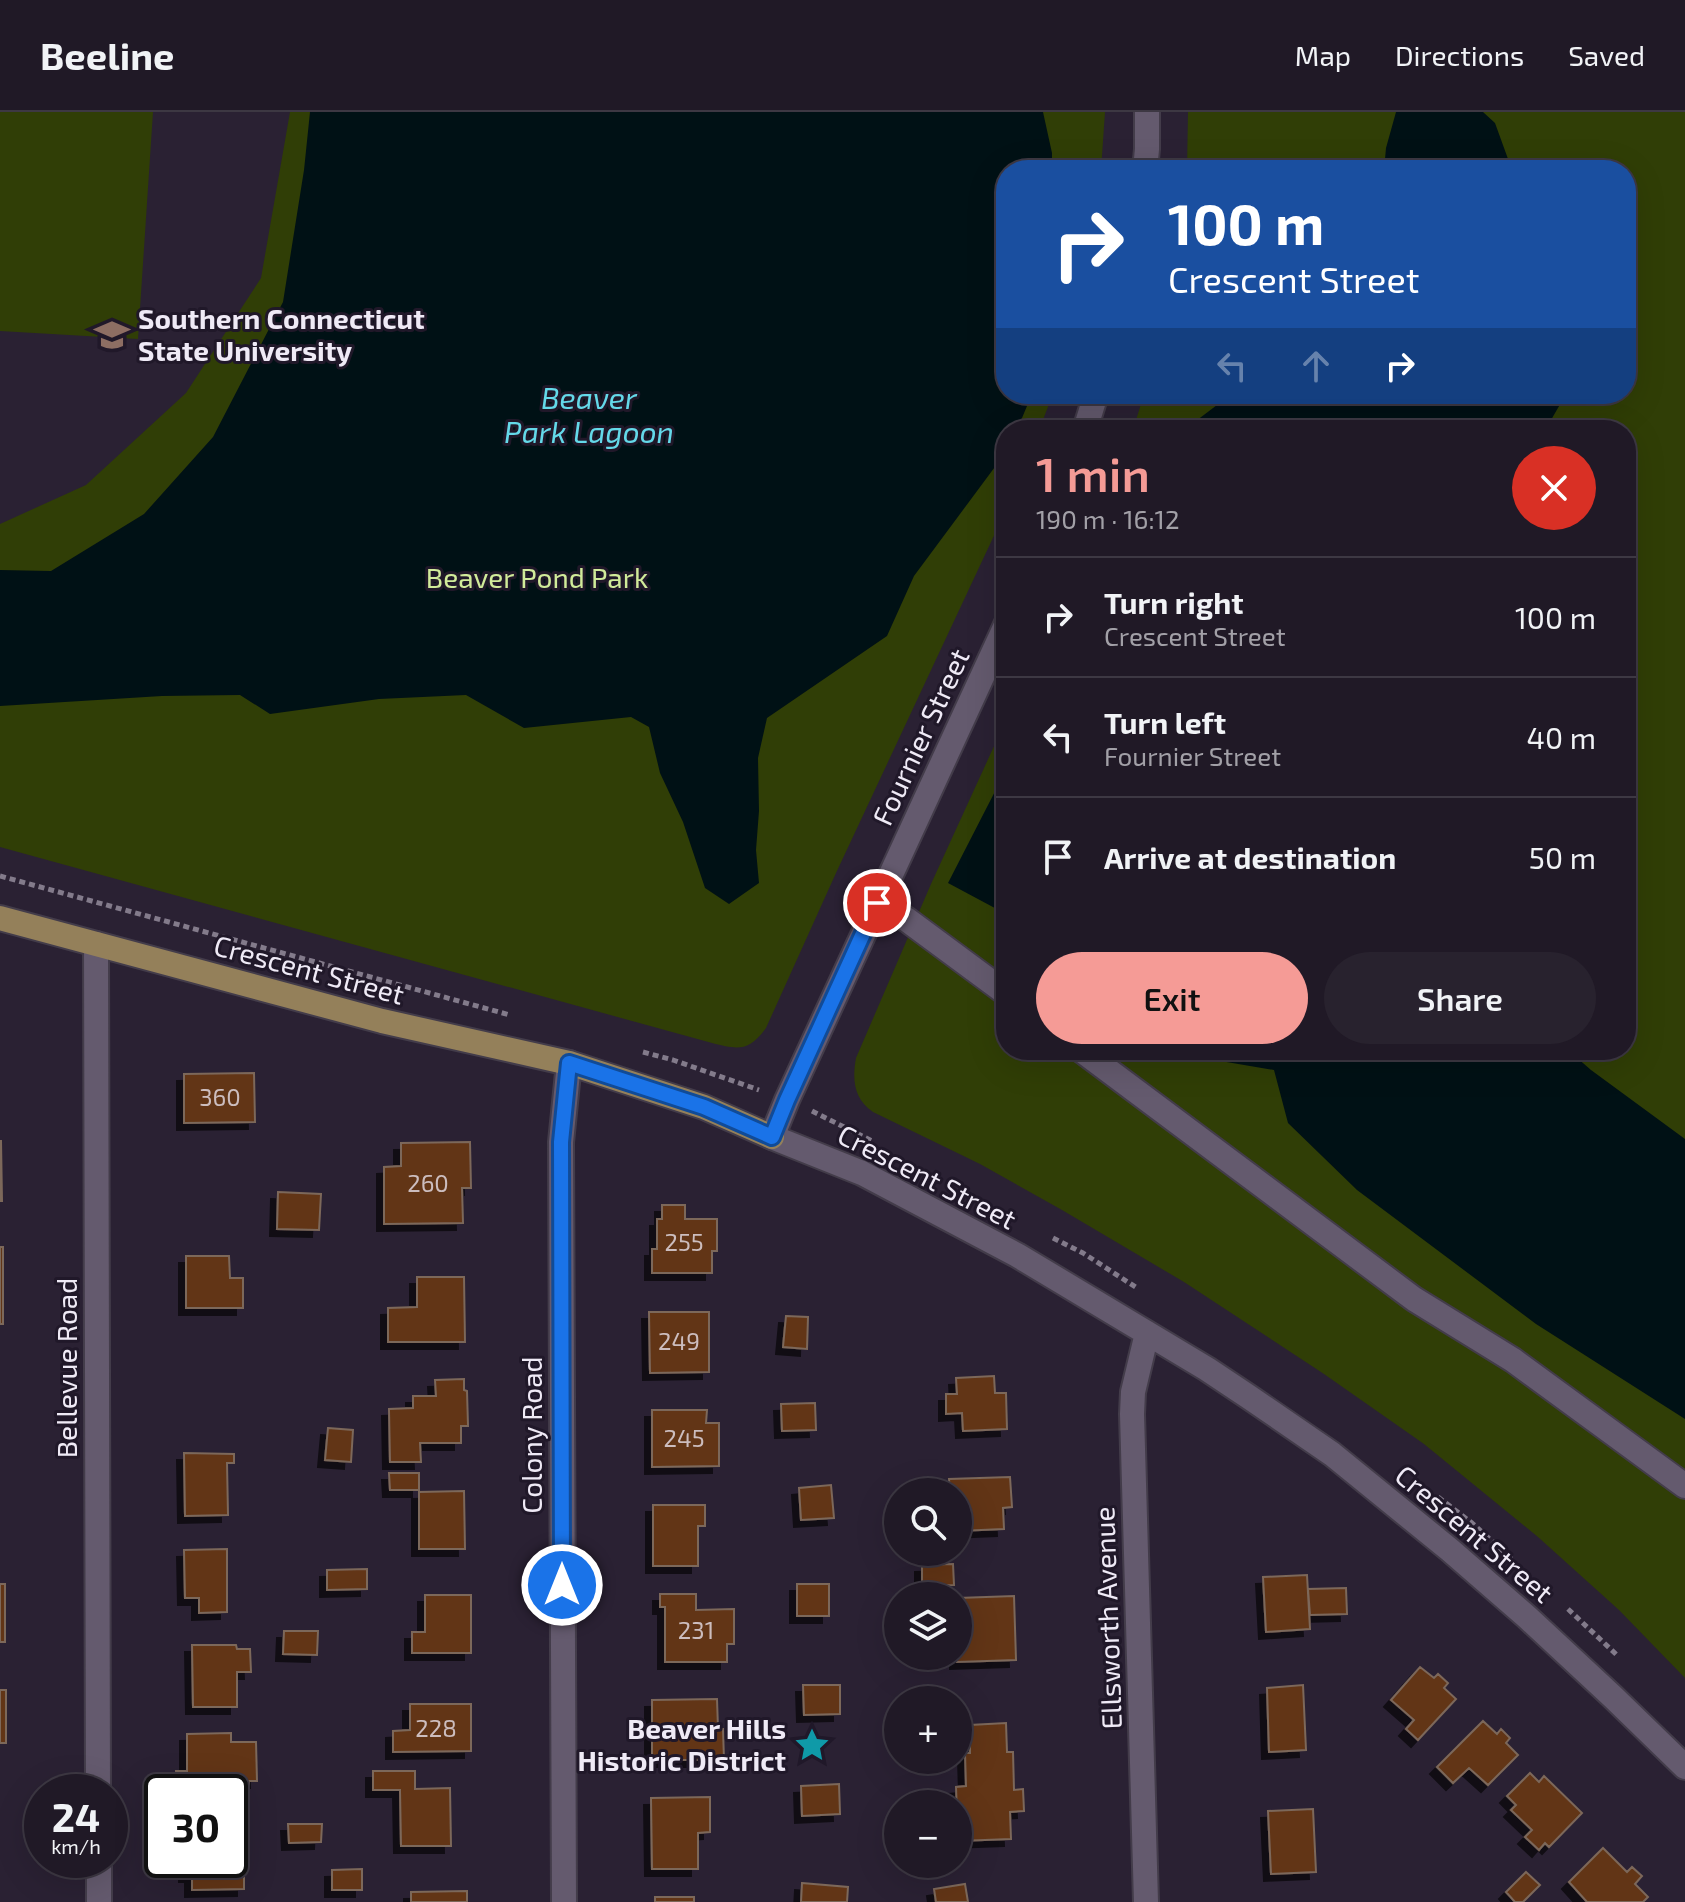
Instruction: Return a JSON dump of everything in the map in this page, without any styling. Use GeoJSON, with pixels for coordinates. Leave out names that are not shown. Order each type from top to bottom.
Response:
{"type":"FeatureCollection","features":[{"type":"Feature","properties":{"kind":"main road","name":"Crescent Street"},"geometry":{"type":"LineString","coordinates":[[0,918],[382,1021],[569,1063],[704,1107],[772,1137]]}},
{"type":"Feature","properties":{"kind":"street"},"geometry":{"type":"LineString","coordinates":[[1146,160],[1147,112]]}},
{"type":"Feature","properties":{"kind":"street","name":"Fournier Street"},"geometry":{"type":"LineString","coordinates":[[772,1137],[996,647]]}},
{"type":"Feature","properties":{"kind":"street"},"geometry":{"type":"LineString","coordinates":[[877,903],[906,919],[996,986]]}},
{"type":"Feature","properties":{"kind":"street","name":"Bellevue Road"},"geometry":{"type":"LineString","coordinates":[[96,944],[98,1774]]}},
{"type":"Feature","properties":{"kind":"street"},"geometry":{"type":"LineString","coordinates":[[1094,1060],[1414,1299],[1513,1360],[1685,1486]]}},
{"type":"Feature","properties":{"kind":"street","name":"Colony Road"},"geometry":{"type":"LineString","coordinates":[[564,1902],[561,1142],[569,1063]]}},
{"type":"Feature","properties":{"kind":"street","name":"Crescent Street"},"geometry":{"type":"LineString","coordinates":[[772,1137],[862,1173],[1017,1255],[1218,1376],[1332,1454],[1527,1617],[1685,1767]]}},
{"type":"Feature","properties":{"kind":"street","name":"Ellsworth Avenue"},"geometry":{"type":"LineString","coordinates":[[1146,1902],[1132,1414],[1133,1392],[1147,1333]]}},
{"type":"Feature","properties":{"kind":"street"},"geometry":{"type":"LineString","coordinates":[[99,1878],[99,1902]]}},
{"type":"Feature","properties":{"kind":"green space"},"geometry":{"type":"Polygon","coordinates":[[[0,112],[153,112],[138,339],[0,331],[0,112]]]}},
{"type":"Feature","properties":{"kind":"green space","name":"Beaver Park Lagoon"},"geometry":{"type":"Polygon","coordinates":[[[290,112],[1105,112],[1102,160],[996,160],[996,404],[1049,404],[1043,420],[996,420],[996,531],[766,1028],[749,1045],[729,1047],[712,1043],[0,847],[0,524],[86,485],[186,393],[261,278],[290,112]]]}},
{"type":"Feature","properties":{"kind":"green space"},"geometry":{"type":"Polygon","coordinates":[[[1188,112],[1685,112],[1685,1678],[1619,1610],[1538,1537],[1424,1444],[1184,1282],[980,1164],[873,1112],[858,1095],[854,1074],[856,1058],[996,742],[996,1060],[1636,1060],[1636,420],[1136,420],[1141,404],[1636,404],[1636,160],[1187,160],[1188,112]]]}},
{"type":"Feature","properties":{"kind":"water","name":"Beaver Park Lagoon"},"geometry":{"type":"Polygon","coordinates":[[[310,112],[1043,112],[1052,160],[996,160],[996,404],[1028,404],[1021,420],[996,420],[996,465],[914,576],[887,636],[767,718],[758,758],[756,850],[759,883],[729,904],[705,888],[683,822],[660,773],[649,727],[631,717],[524,728],[466,695],[379,699],[270,714],[240,695],[162,696],[0,706],[0,570],[51,571],[144,514],[213,437],[283,302],[310,112]]]}},
{"type":"Feature","properties":{"kind":"water"},"geometry":{"type":"Polygon","coordinates":[[[1396,112],[1483,112],[1495,123],[1508,160],[1385,160],[1396,112]]]}},
{"type":"Feature","properties":{"kind":"water"},"geometry":{"type":"Polygon","coordinates":[[[1218,404],[1560,404],[1551,420],[1197,420],[1218,404]]]}},
{"type":"Feature","properties":{"kind":"water"},"geometry":{"type":"Polygon","coordinates":[[[996,789],[996,909],[948,883],[996,789]]]}},
{"type":"Feature","properties":{"kind":"water"},"geometry":{"type":"Polygon","coordinates":[[[1215,1060],[1580,1060],[1685,1139],[1685,1419],[1536,1324],[1357,1190],[1288,1123],[1274,1070],[1215,1060]]]}},
{"type":"Feature","properties":{"kind":"building"},"geometry":{"type":"Polygon","coordinates":[[[254,1073],[255,1122],[184,1123],[184,1074],[254,1073]]]}},
{"type":"Feature","properties":{"kind":"building"},"geometry":{"type":"Polygon","coordinates":[[[1,1141],[2,1201],[0,1201],[1,1141]]]}},
{"type":"Feature","properties":{"kind":"building"},"geometry":{"type":"Polygon","coordinates":[[[470,1142],[471,1188],[462,1188],[463,1223],[384,1224],[384,1167],[401,1166],[401,1143],[470,1142]]]}},
{"type":"Feature","properties":{"kind":"building"},"geometry":{"type":"Polygon","coordinates":[[[278,1192],[321,1194],[319,1230],[277,1229],[278,1192]]]}},
{"type":"Feature","properties":{"kind":"building"},"geometry":{"type":"Polygon","coordinates":[[[662,1205],[685,1205],[685,1219],[717,1219],[717,1251],[712,1251],[712,1273],[652,1273],[652,1249],[657,1249],[657,1219],[662,1219],[662,1205]]]}},
{"type":"Feature","properties":{"kind":"building"},"geometry":{"type":"Polygon","coordinates":[[[0,1247],[3,1247],[3,1324],[0,1324],[0,1247]]]}},
{"type":"Feature","properties":{"kind":"building"},"geometry":{"type":"Polygon","coordinates":[[[186,1256],[229,1256],[230,1278],[243,1278],[243,1308],[186,1308],[186,1256]]]}},
{"type":"Feature","properties":{"kind":"building"},"geometry":{"type":"Polygon","coordinates":[[[417,1277],[464,1277],[465,1342],[388,1342],[388,1308],[417,1307],[417,1277]]]}},
{"type":"Feature","properties":{"kind":"building"},"geometry":{"type":"Polygon","coordinates":[[[649,1312],[709,1312],[709,1372],[650,1373],[649,1312]]]}},
{"type":"Feature","properties":{"kind":"building"},"geometry":{"type":"Polygon","coordinates":[[[786,1316],[808,1317],[807,1349],[783,1347],[786,1316]]]}},
{"type":"Feature","properties":{"kind":"building"},"geometry":{"type":"Polygon","coordinates":[[[994,1376],[995,1393],[1006,1393],[1007,1429],[963,1431],[962,1413],[946,1414],[946,1394],[957,1394],[956,1378],[994,1376]]]}},
{"type":"Feature","properties":{"kind":"building"},"geometry":{"type":"Polygon","coordinates":[[[464,1379],[468,1426],[461,1426],[461,1443],[420,1443],[421,1462],[390,1462],[389,1409],[413,1408],[413,1396],[436,1396],[435,1380],[464,1379]]]}},
{"type":"Feature","properties":{"kind":"building"},"geometry":{"type":"Polygon","coordinates":[[[815,1403],[816,1430],[782,1431],[781,1404],[815,1403]]]}},
{"type":"Feature","properties":{"kind":"building"},"geometry":{"type":"Polygon","coordinates":[[[652,1410],[707,1410],[706,1423],[719,1423],[719,1466],[652,1467],[652,1410]]]}},
{"type":"Feature","properties":{"kind":"building"},"geometry":{"type":"Polygon","coordinates":[[[328,1428],[353,1430],[351,1462],[325,1460],[328,1428]]]}},
{"type":"Feature","properties":{"kind":"building"},"geometry":{"type":"Polygon","coordinates":[[[184,1453],[234,1454],[234,1463],[227,1463],[228,1515],[185,1516],[184,1453]]]}},
{"type":"Feature","properties":{"kind":"building"},"geometry":{"type":"Polygon","coordinates":[[[389,1473],[419,1473],[419,1490],[390,1490],[389,1473]]]}},
{"type":"Feature","properties":{"kind":"building"},"geometry":{"type":"Polygon","coordinates":[[[1010,1477],[1012,1507],[1003,1508],[1004,1529],[972,1530],[972,1478],[1010,1477]]]}},
{"type":"Feature","properties":{"kind":"building"},"geometry":{"type":"Polygon","coordinates":[[[831,1485],[834,1518],[801,1520],[799,1488],[831,1485]]]}},
{"type":"Feature","properties":{"kind":"building"},"geometry":{"type":"Polygon","coordinates":[[[464,1491],[465,1549],[419,1549],[419,1492],[464,1491]]]}},
{"type":"Feature","properties":{"kind":"building"},"geometry":{"type":"Polygon","coordinates":[[[653,1505],[705,1505],[705,1526],[698,1526],[698,1566],[653,1566],[653,1505]]]}},
{"type":"Feature","properties":{"kind":"building"},"geometry":{"type":"Polygon","coordinates":[[[227,1549],[227,1612],[199,1613],[199,1598],[185,1598],[184,1550],[227,1549]]]}},
{"type":"Feature","properties":{"kind":"building"},"geometry":{"type":"Polygon","coordinates":[[[922,1566],[953,1566],[954,1582],[922,1582],[922,1566]]]}},
{"type":"Feature","properties":{"kind":"building"},"geometry":{"type":"Polygon","coordinates":[[[367,1569],[367,1589],[327,1590],[327,1570],[367,1569]]]}},
{"type":"Feature","properties":{"kind":"building"},"geometry":{"type":"Polygon","coordinates":[[[1307,1575],[1310,1629],[1266,1632],[1263,1577],[1307,1575]]]}},
{"type":"Feature","properties":{"kind":"building"},"geometry":{"type":"Polygon","coordinates":[[[0,1584],[5,1584],[5,1642],[0,1642],[0,1584]]]}},
{"type":"Feature","properties":{"kind":"building"},"geometry":{"type":"Polygon","coordinates":[[[797,1584],[829,1584],[829,1616],[797,1616],[797,1584]]]}},
{"type":"Feature","properties":{"kind":"building"},"geometry":{"type":"Polygon","coordinates":[[[1346,1588],[1347,1614],[1310,1615],[1308,1589],[1346,1588]]]}},
{"type":"Feature","properties":{"kind":"building"},"geometry":{"type":"Polygon","coordinates":[[[660,1594],[696,1594],[696,1610],[734,1609],[734,1644],[727,1644],[727,1662],[665,1662],[665,1607],[660,1607],[660,1594]]]}},
{"type":"Feature","properties":{"kind":"building"},"geometry":{"type":"Polygon","coordinates":[[[425,1595],[471,1595],[471,1653],[412,1653],[412,1632],[425,1632],[425,1595]]]}},
{"type":"Feature","properties":{"kind":"building"},"geometry":{"type":"Polygon","coordinates":[[[1014,1596],[1016,1660],[972,1661],[972,1598],[1014,1596]]]}},
{"type":"Feature","properties":{"kind":"building"},"geometry":{"type":"Polygon","coordinates":[[[284,1631],[318,1631],[317,1655],[283,1654],[284,1631]]]}},
{"type":"Feature","properties":{"kind":"building"},"geometry":{"type":"Polygon","coordinates":[[[192,1645],[236,1645],[237,1649],[250,1649],[251,1672],[237,1672],[237,1707],[193,1707],[192,1645]]]}},
{"type":"Feature","properties":{"kind":"building"},"geometry":{"type":"Polygon","coordinates":[[[1420,1667],[1434,1678],[1438,1674],[1448,1683],[1444,1688],[1456,1699],[1418,1740],[1406,1729],[1414,1720],[1391,1700],[1420,1667]]]}},
{"type":"Feature","properties":{"kind":"building"},"geometry":{"type":"Polygon","coordinates":[[[803,1685],[840,1685],[840,1714],[804,1715],[803,1685]]]}},
{"type":"Feature","properties":{"kind":"building"},"geometry":{"type":"Polygon","coordinates":[[[1303,1685],[1306,1750],[1269,1752],[1267,1688],[1303,1685]]]}},
{"type":"Feature","properties":{"kind":"building"},"geometry":{"type":"Polygon","coordinates":[[[0,1690],[6,1690],[6,1743],[0,1743],[0,1690]]]}},
{"type":"Feature","properties":{"kind":"building"},"geometry":{"type":"Polygon","coordinates":[[[717,1699],[718,1729],[723,1729],[724,1760],[652,1760],[652,1700],[717,1699]]]}},
{"type":"Feature","properties":{"kind":"building"},"geometry":{"type":"Polygon","coordinates":[[[410,1704],[471,1704],[471,1751],[393,1752],[393,1731],[410,1730],[410,1704]]]}},
{"type":"Feature","properties":{"kind":"building"},"geometry":{"type":"Polygon","coordinates":[[[1483,1721],[1497,1734],[1501,1729],[1510,1738],[1506,1743],[1518,1755],[1488,1785],[1469,1768],[1453,1783],[1437,1767],[1483,1721]]]}},
{"type":"Feature","properties":{"kind":"building"},"geometry":{"type":"Polygon","coordinates":[[[1006,1723],[1007,1752],[1013,1752],[1014,1790],[1023,1789],[1024,1811],[1010,1812],[1011,1839],[972,1840],[972,1790],[956,1790],[956,1787],[966,1786],[966,1774],[972,1774],[972,1725],[1006,1723]]]}},
{"type":"Feature","properties":{"kind":"building"},"geometry":{"type":"Polygon","coordinates":[[[231,1733],[231,1742],[256,1742],[257,1781],[249,1781],[249,1803],[248,1774],[176,1774],[176,1771],[187,1771],[187,1734],[231,1733]]]}},
{"type":"Feature","properties":{"kind":"building"},"geometry":{"type":"Polygon","coordinates":[[[373,1771],[415,1771],[415,1789],[450,1788],[451,1846],[401,1846],[400,1790],[373,1790],[373,1771]]]}},
{"type":"Feature","properties":{"kind":"building"},"geometry":{"type":"Polygon","coordinates":[[[1530,1773],[1539,1782],[1544,1776],[1582,1813],[1549,1847],[1545,1843],[1539,1850],[1525,1837],[1532,1830],[1511,1810],[1516,1805],[1507,1796],[1530,1773]]]}},
{"type":"Feature","properties":{"kind":"building"},"geometry":{"type":"Polygon","coordinates":[[[839,1784],[840,1814],[802,1816],[801,1786],[839,1784]]]}},
{"type":"Feature","properties":{"kind":"building"},"geometry":{"type":"Polygon","coordinates":[[[710,1797],[710,1832],[698,1833],[698,1869],[652,1869],[651,1798],[710,1797]]]}},
{"type":"Feature","properties":{"kind":"building"},"geometry":{"type":"Polygon","coordinates":[[[1313,1809],[1316,1872],[1271,1874],[1268,1811],[1313,1809]]]}},
{"type":"Feature","properties":{"kind":"building"},"geometry":{"type":"Polygon","coordinates":[[[288,1824],[322,1824],[321,1842],[289,1843],[288,1824]]]}},
{"type":"Feature","properties":{"kind":"building"},"geometry":{"type":"Polygon","coordinates":[[[1603,1848],[1627,1872],[1632,1867],[1642,1876],[1635,1884],[1648,1897],[1643,1902],[1587,1902],[1569,1882],[1603,1848]]]}},
{"type":"Feature","properties":{"kind":"building"},"geometry":{"type":"Polygon","coordinates":[[[362,1869],[362,1890],[332,1890],[332,1870],[362,1869]]]}},
{"type":"Feature","properties":{"kind":"building"},"geometry":{"type":"Polygon","coordinates":[[[1526,1872],[1540,1885],[1523,1902],[1515,1902],[1506,1892],[1526,1872]]]}},
{"type":"Feature","properties":{"kind":"building"},"geometry":{"type":"Polygon","coordinates":[[[192,1878],[244,1878],[244,1889],[192,1890],[192,1878]]]}},
{"type":"Feature","properties":{"kind":"building"},"geometry":{"type":"Polygon","coordinates":[[[802,1883],[848,1887],[847,1902],[801,1902],[802,1883]]]}},
{"type":"Feature","properties":{"kind":"building"},"geometry":{"type":"Polygon","coordinates":[[[965,1884],[968,1902],[936,1902],[934,1889],[965,1884]]]}},
{"type":"Feature","properties":{"kind":"building"},"geometry":{"type":"Polygon","coordinates":[[[467,1891],[467,1902],[411,1902],[411,1892],[467,1891]]]}},
{"type":"Feature","properties":{"kind":"building"},"geometry":{"type":"Polygon","coordinates":[[[655,1897],[694,1897],[694,1902],[655,1902],[655,1897]]]}},
{"type":"Feature","properties":{"kind":"place","name":"Southern Connecticut State University"},"geometry":{"type":"Point","coordinates":[112,335]}},
{"type":"Feature","properties":{"kind":"place","name":"Beaver Hills Historic District"},"geometry":{"type":"Point","coordinates":[812,1745]}},
{"type":"Feature","properties":{"kind":"route"},"geometry":{"type":"LineString","coordinates":[[562,1585],[561,1142],[569,1063],[704,1107],[772,1137],[877,903]]}},
{"type":"Feature","properties":{"kind":"park label","name":"Beaver Pond Park"},"geometry":{"type":"Point","coordinates":[537,578]}}]}
